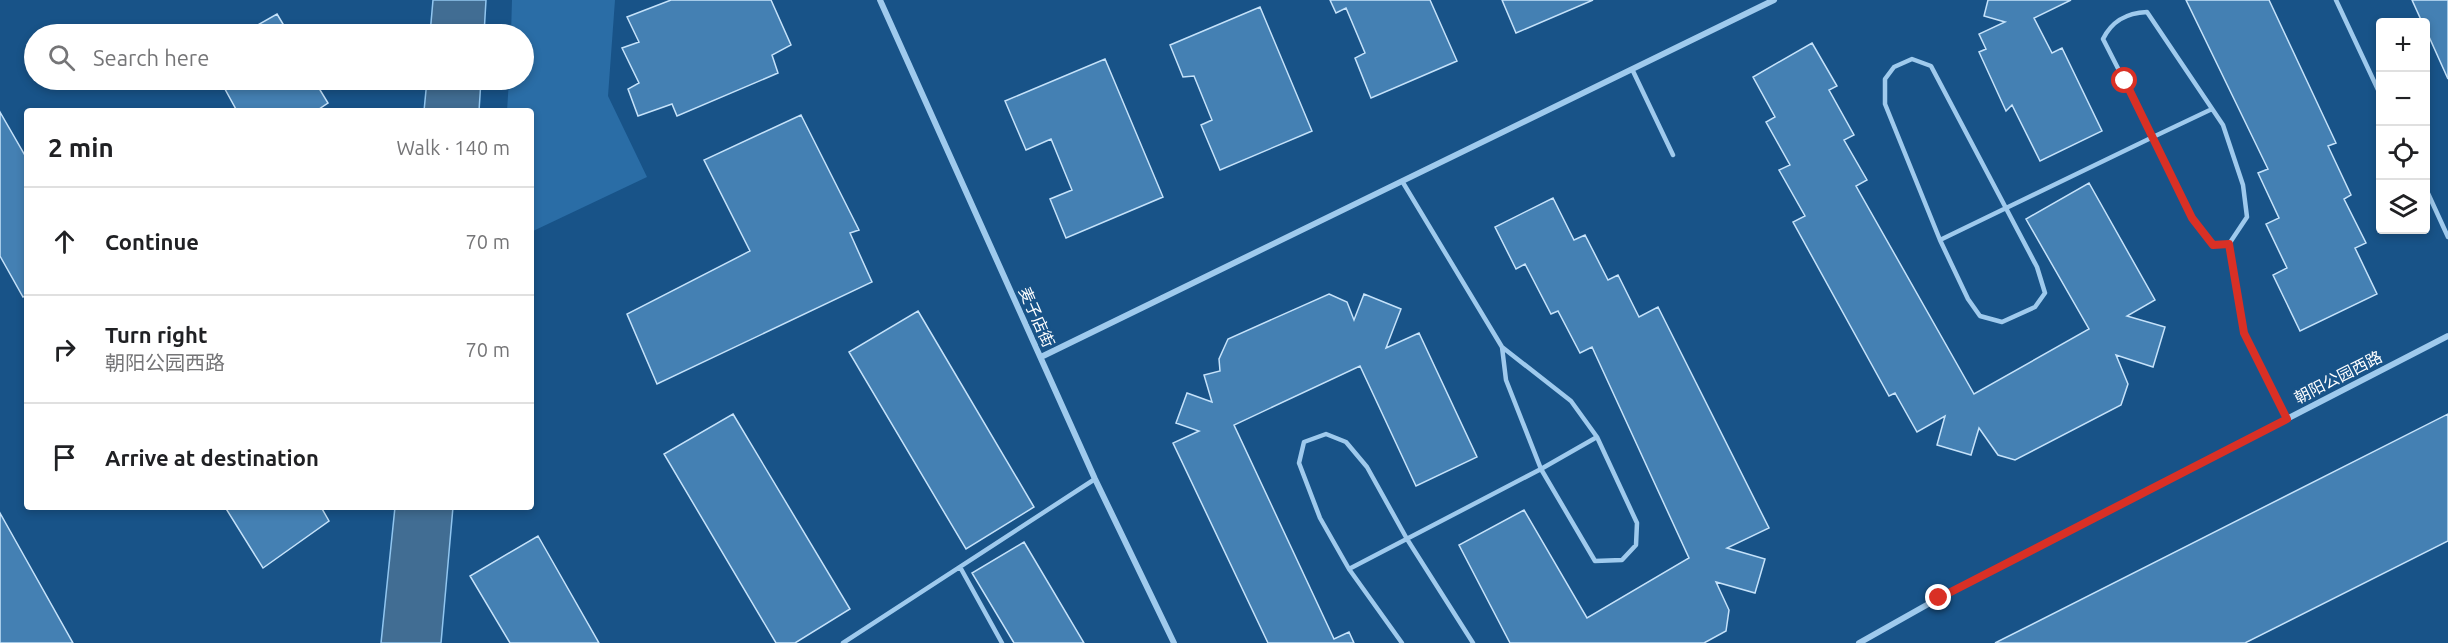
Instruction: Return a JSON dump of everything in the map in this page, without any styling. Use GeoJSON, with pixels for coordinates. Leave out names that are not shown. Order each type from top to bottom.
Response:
{"type":"FeatureCollection","features":[{"type":"Feature","properties":{"kind":"street","name":"麦子店街"},"geometry":{"type":"LineString","coordinates":[[880,0],[1095,479],[1174,643]]}},
{"type":"Feature","properties":{"kind":"street"},"geometry":{"type":"LineString","coordinates":[[1041,357],[1774,0]]}},
{"type":"Feature","properties":{"kind":"street","name":"朝阳公园西路"},"geometry":{"type":"LineString","coordinates":[[1858,643],[1939,598],[2448,336]]}},
{"type":"Feature","properties":{"kind":"lane"},"geometry":{"type":"LineString","coordinates":[[2336,0],[2376,85]]}},
{"type":"Feature","properties":{"kind":"lane"},"geometry":{"type":"LineString","coordinates":[[2229,244],[2213,245],[2192,218],[2103,39],[2109,26],[2130,13],[2147,12],[2223,124],[2243,186],[2247,217],[2229,244],[2244,333],[2287,419]]}},
{"type":"Feature","properties":{"kind":"lane"},"geometry":{"type":"LineString","coordinates":[[1912,58],[1931,66],[2006,208],[2040,276],[2045,293],[2035,307],[2002,321],[1980,316],[1968,299],[1940,240],[1885,104],[1885,79],[1894,67],[1912,58]]}},
{"type":"Feature","properties":{"kind":"lane"},"geometry":{"type":"LineString","coordinates":[[1632,69],[1673,154]]}},
{"type":"Feature","properties":{"kind":"lane"},"geometry":{"type":"LineString","coordinates":[[1940,240],[2212,108]]}},
{"type":"Feature","properties":{"kind":"lane"},"geometry":{"type":"LineString","coordinates":[[1402,181],[1502,347],[1571,401],[1597,437],[1637,523],[1636,545],[1622,560],[1595,561],[1541,469],[1506,380],[1502,347]]}},
{"type":"Feature","properties":{"kind":"lane"},"geometry":{"type":"LineString","coordinates":[[2430,198],[2448,237]]}},
{"type":"Feature","properties":{"kind":"lane"},"geometry":{"type":"LineString","coordinates":[[1402,643],[1349,569],[1320,518],[1299,463],[1304,442],[1326,434],[1346,442],[1367,467],[1407,539],[1473,643]]}},
{"type":"Feature","properties":{"kind":"lane"},"geometry":{"type":"LineString","coordinates":[[1349,569],[1541,469],[1597,437]]}},
{"type":"Feature","properties":{"kind":"lane"},"geometry":{"type":"LineString","coordinates":[[843,643],[1095,479]]}},
{"type":"Feature","properties":{"kind":"lane"},"geometry":{"type":"LineString","coordinates":[[960,567],[1002,643]]}},
{"type":"Feature","properties":{"kind":"shaded area"},"geometry":{"type":"Polygon","coordinates":[[[433,0],[486,0],[485,24],[431,24],[433,0]]]}},
{"type":"Feature","properties":{"kind":"shaded area"},"geometry":{"type":"Polygon","coordinates":[[[512,0],[615,0],[608,96],[647,177],[534,231],[534,108],[507,108],[508,90],[534,90],[534,24],[511,24],[512,0]]]}},
{"type":"Feature","properties":{"kind":"shaded area"},"geometry":{"type":"Polygon","coordinates":[[[426,90],[480,90],[479,108],[424,108],[426,90]]]}},
{"type":"Feature","properties":{"kind":"shaded area"},"geometry":{"type":"Polygon","coordinates":[[[395,510],[453,510],[441,643],[381,643],[395,510]]]}},
{"type":"Feature","properties":{"kind":"building"},"geometry":{"type":"Polygon","coordinates":[[[671,0],[771,0],[791,45],[772,55],[778,73],[677,116],[672,104],[638,116],[628,89],[639,83],[622,48],[639,42],[627,17],[671,0]]]}},
{"type":"Feature","properties":{"kind":"building"},"geometry":{"type":"Polygon","coordinates":[[[1330,0],[1430,0],[1457,61],[1371,98],[1355,58],[1365,53],[1346,8],[1336,13],[1330,0]]]}},
{"type":"Feature","properties":{"kind":"building"},"geometry":{"type":"Polygon","coordinates":[[[1502,0],[1593,0],[1516,33],[1502,0]]]}},
{"type":"Feature","properties":{"kind":"building"},"geometry":{"type":"Polygon","coordinates":[[[1988,0],[2071,0],[2034,18],[2052,53],[2062,48],[2102,131],[2040,161],[2012,105],[2006,111],[1979,52],[1986,49],[1979,34],[2005,22],[1984,16],[1988,0]]]}},
{"type":"Feature","properties":{"kind":"building"},"geometry":{"type":"Polygon","coordinates":[[[2186,0],[2269,0],[2336,143],[2328,146],[2351,195],[2344,199],[2366,243],[2355,248],[2377,294],[2300,331],[2273,275],[2287,268],[2266,224],[2279,218],[2258,173],[2268,169],[2186,0]]]}},
{"type":"Feature","properties":{"kind":"building"},"geometry":{"type":"Polygon","coordinates":[[[2412,0],[2448,0],[2448,79],[2430,39],[2430,18],[2420,18],[2412,0]]]}},
{"type":"Feature","properties":{"kind":"building"},"geometry":{"type":"Polygon","coordinates":[[[1260,7],[1312,131],[1220,170],[1201,125],[1212,120],[1194,76],[1183,77],[1170,45],[1260,7]]]}},
{"type":"Feature","properties":{"kind":"building"},"geometry":{"type":"Polygon","coordinates":[[[277,14],[283,24],[260,24],[277,14]]]}},
{"type":"Feature","properties":{"kind":"building"},"geometry":{"type":"Polygon","coordinates":[[[1812,43],[1837,86],[1829,90],[1854,135],[1844,140],[1867,180],[1856,186],[1974,394],[2089,329],[2026,219],[2089,183],[2155,300],[2127,316],[2165,327],[2153,367],[2116,355],[2128,384],[2121,405],[2015,460],[1998,455],[1979,428],[1971,455],[1937,445],[1945,416],[1917,432],[1895,393],[1889,396],[1793,222],[1805,216],[1779,170],[1790,165],[1766,122],[1775,117],[1753,77],[1812,43]]]}},
{"type":"Feature","properties":{"kind":"building"},"geometry":{"type":"Polygon","coordinates":[[[1105,59],[1163,197],[1066,238],[1050,199],[1072,190],[1051,139],[1026,150],[1005,101],[1105,59]]]}},
{"type":"Feature","properties":{"kind":"building"},"geometry":{"type":"Polygon","coordinates":[[[225,90],[320,90],[328,103],[320,108],[235,108],[225,90]]]}},
{"type":"Feature","properties":{"kind":"building"},"geometry":{"type":"Polygon","coordinates":[[[0,112],[24,154],[24,296],[0,256],[0,112]]]}},
{"type":"Feature","properties":{"kind":"building"},"geometry":{"type":"Polygon","coordinates":[[[801,115],[859,230],[850,233],[872,282],[657,384],[627,314],[750,251],[704,160],[801,115]]]}},
{"type":"Feature","properties":{"kind":"building"},"geometry":{"type":"Polygon","coordinates":[[[1553,198],[1574,240],[1585,235],[1608,280],[1618,275],[1639,317],[1658,307],[1769,528],[1727,548],[1765,559],[1755,593],[1716,582],[1729,610],[1726,631],[1704,643],[1510,643],[1459,545],[1524,510],[1587,618],[1689,558],[1592,347],[1580,353],[1558,311],[1551,314],[1525,264],[1516,269],[1495,227],[1553,198]]]}},
{"type":"Feature","properties":{"kind":"building"},"geometry":{"type":"Polygon","coordinates":[[[1329,294],[1347,302],[1354,320],[1364,294],[1401,309],[1386,348],[1419,333],[1477,457],[1416,486],[1360,366],[1234,425],[1334,639],[1349,632],[1354,643],[1268,643],[1173,443],[1199,431],[1176,423],[1187,393],[1212,402],[1204,375],[1220,371],[1219,359],[1228,339],[1329,294]]]}},
{"type":"Feature","properties":{"kind":"building"},"geometry":{"type":"Polygon","coordinates":[[[918,311],[1034,507],[966,549],[849,352],[918,311]]]}},
{"type":"Feature","properties":{"kind":"building"},"geometry":{"type":"Polygon","coordinates":[[[733,414],[850,609],[795,643],[776,643],[664,454],[733,414]]]}},
{"type":"Feature","properties":{"kind":"building"},"geometry":{"type":"Polygon","coordinates":[[[2448,414],[2448,541],[2245,643],[1995,643],[2448,414]]]}},
{"type":"Feature","properties":{"kind":"building"},"geometry":{"type":"Polygon","coordinates":[[[227,510],[323,510],[329,521],[263,568],[227,510]]]}},
{"type":"Feature","properties":{"kind":"building"},"geometry":{"type":"Polygon","coordinates":[[[0,513],[73,643],[0,643],[0,513]]]}},
{"type":"Feature","properties":{"kind":"building"},"geometry":{"type":"Polygon","coordinates":[[[538,536],[599,643],[510,643],[470,576],[538,536]]]}},
{"type":"Feature","properties":{"kind":"building"},"geometry":{"type":"Polygon","coordinates":[[[1024,542],[1084,643],[1014,643],[972,573],[1024,542]]]}},
{"type":"Feature","properties":{"kind":"route"},"geometry":{"type":"LineString","coordinates":[[1939,598],[2287,419],[2244,333],[2229,244],[2213,245],[2192,218],[2125,81]]}}]}
